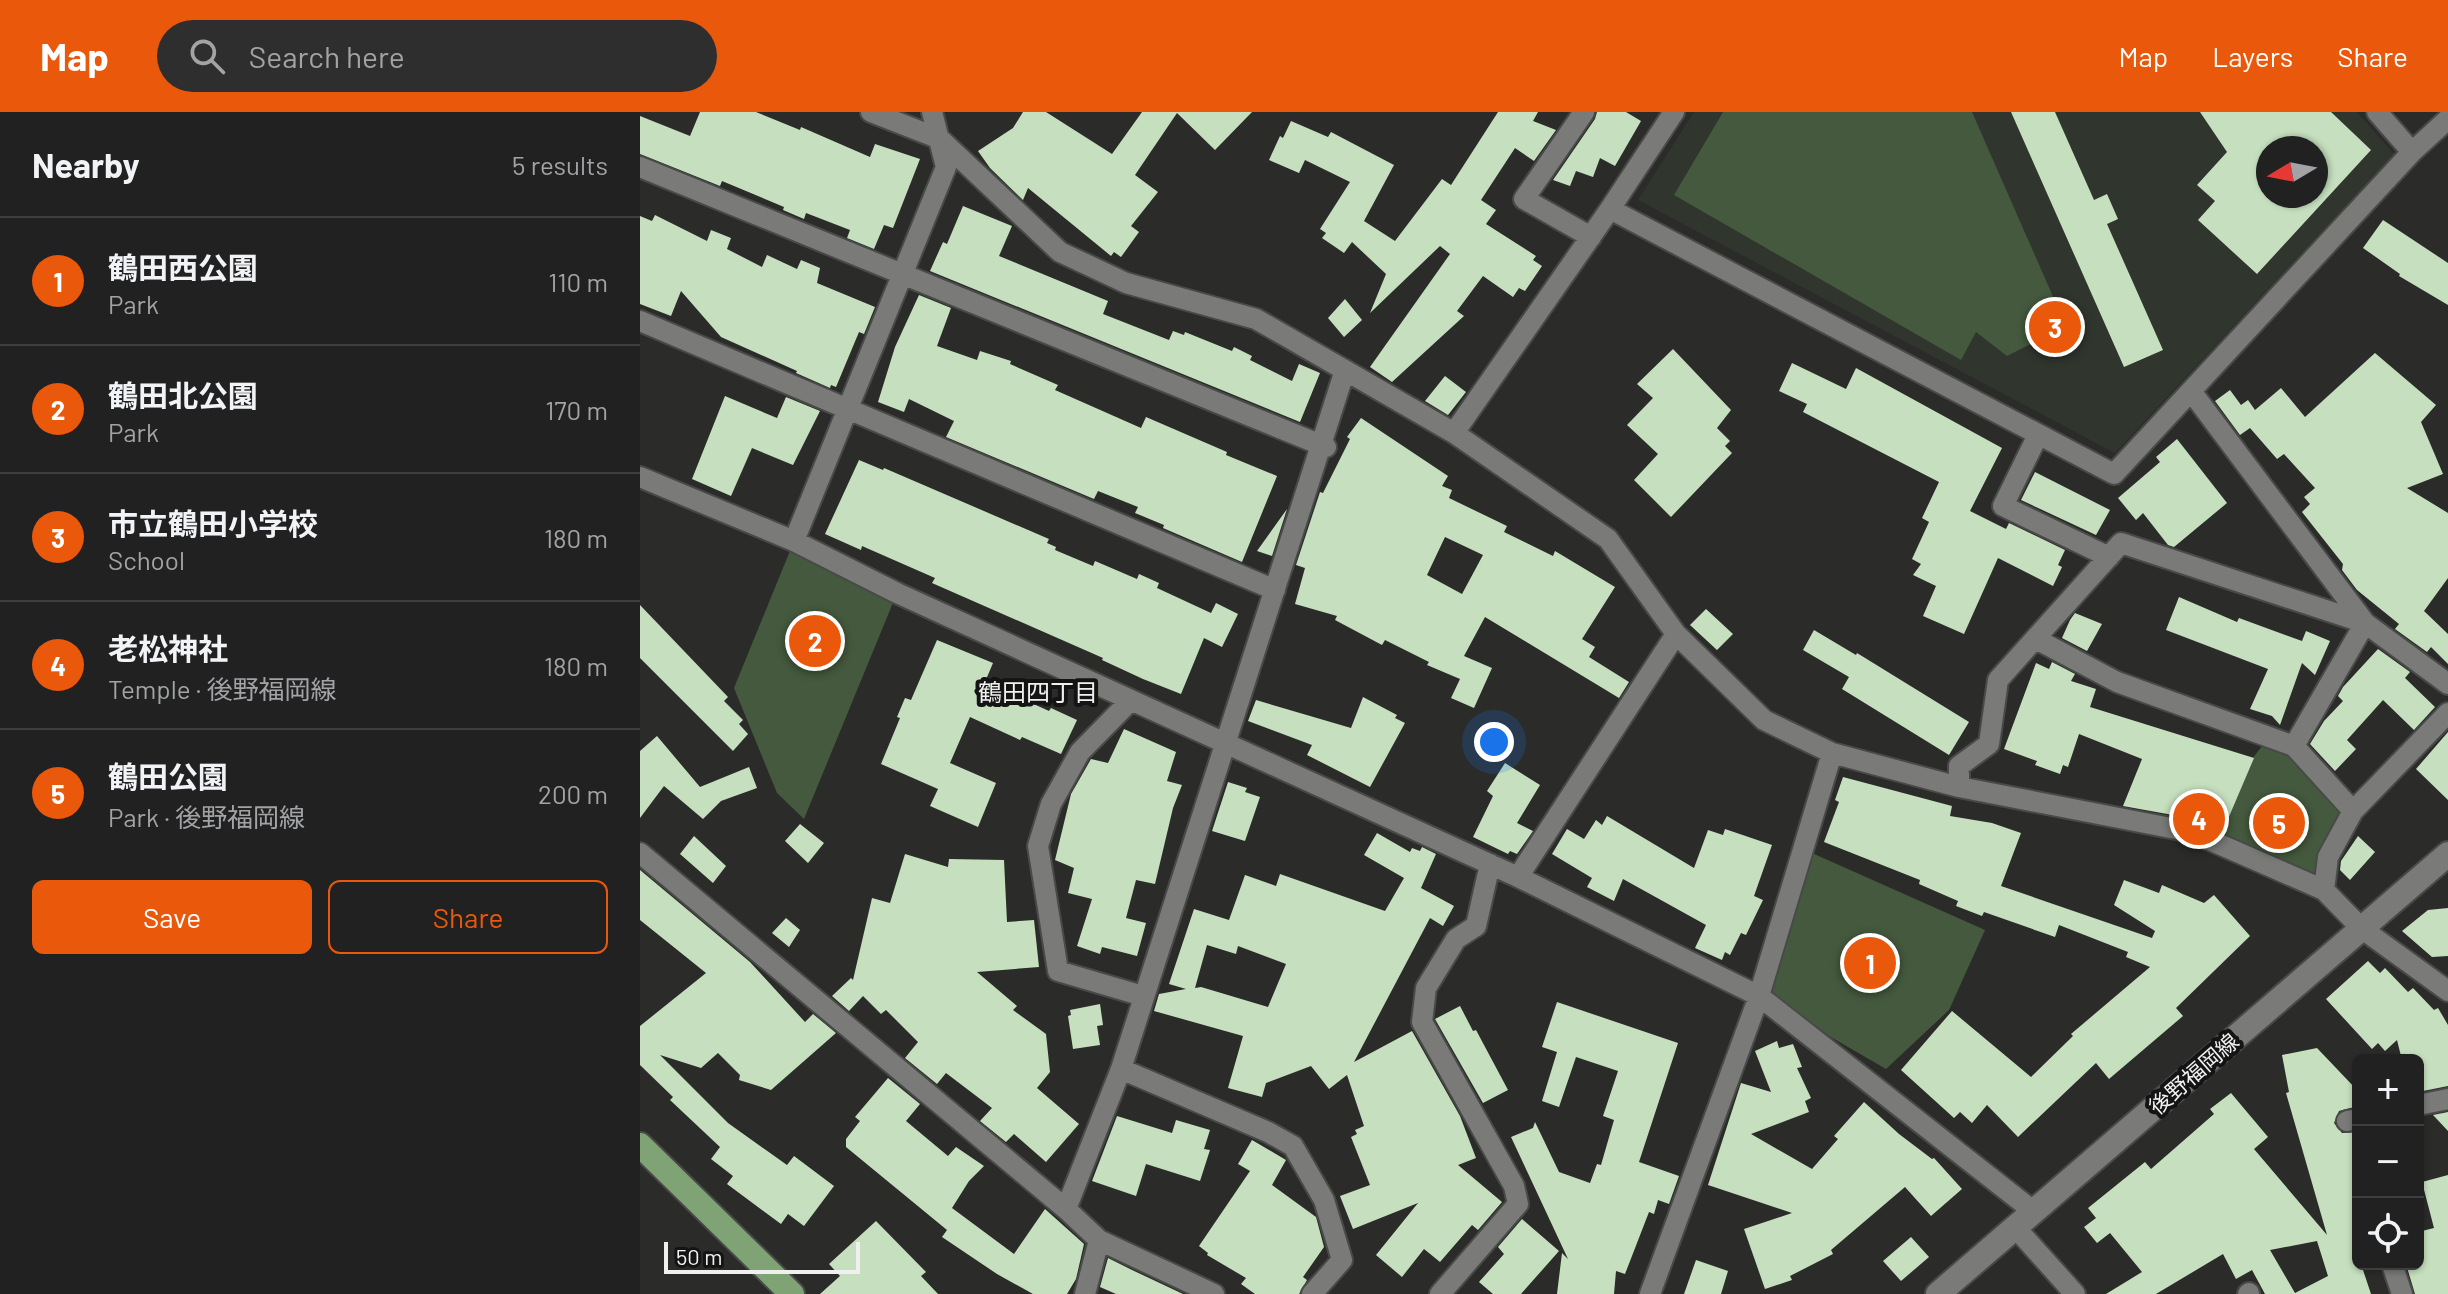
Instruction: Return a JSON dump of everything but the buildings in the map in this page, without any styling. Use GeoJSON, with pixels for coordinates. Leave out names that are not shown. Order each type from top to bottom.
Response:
{"type":"FeatureCollection","features":[{"type":"Feature","properties":{"kind":"main road","name":"後野福岡線"},"geometry":{"type":"LineString","coordinates":[[1938,1294],[2448,854]]}},
{"type":"Feature","properties":{"kind":"main road"},"geometry":{"type":"LineString","coordinates":[[640,1145],[792,1294]]}},
{"type":"Feature","properties":{"kind":"street"},"geometry":{"type":"LineString","coordinates":[[871,112],[940,139],[1060,252],[1126,283],[1256,319],[1454,433],[1608,539],[1676,634],[1764,720],[1832,753],[1959,787],[2181,830],[2205,838],[2324,890],[2361,928],[2448,991]]}},
{"type":"Feature","properties":{"kind":"street"},"geometry":{"type":"LineString","coordinates":[[794,541],[946,167],[932,112]]}},
{"type":"Feature","properties":{"kind":"street"},"geometry":{"type":"LineString","coordinates":[[1584,112],[1524,199],[1591,237]]}},
{"type":"Feature","properties":{"kind":"street"},"geometry":{"type":"LineString","coordinates":[[1454,433],[1674,112]]}},
{"type":"Feature","properties":{"kind":"street"},"geometry":{"type":"LineString","coordinates":[[2377,112],[2412,152]]}},
{"type":"Feature","properties":{"kind":"street"},"geometry":{"type":"LineString","coordinates":[[1610,209],[2114,474],[2412,152],[2448,119]]}},
{"type":"Feature","properties":{"kind":"street"},"geometry":{"type":"LineString","coordinates":[[640,167],[1324,446]]}},
{"type":"Feature","properties":{"kind":"street"},"geometry":{"type":"LineString","coordinates":[[640,321],[1275,590]]}},
{"type":"Feature","properties":{"kind":"street"},"geometry":{"type":"LineString","coordinates":[[1066,1209],[1121,1069],[1225,741],[1324,446],[1345,370]]}},
{"type":"Feature","properties":{"kind":"street"},"geometry":{"type":"LineString","coordinates":[[2191,391],[2365,623],[2448,684]]}},
{"type":"Feature","properties":{"kind":"street"},"geometry":{"type":"LineString","coordinates":[[2038,435],[2003,506],[2109,557]]}},
{"type":"Feature","properties":{"kind":"street"},"geometry":{"type":"LineString","coordinates":[[640,477],[794,541],[897,593],[1518,877],[1759,996],[2024,1219],[2075,1294]]}},
{"type":"Feature","properties":{"kind":"street"},"geometry":{"type":"LineString","coordinates":[[1959,787],[1959,766],[1989,744],[1998,680],[2121,543],[2365,623]]}},
{"type":"Feature","properties":{"kind":"street"},"geometry":{"type":"LineString","coordinates":[[2294,746],[2365,623]]}},
{"type":"Feature","properties":{"kind":"street"},"geometry":{"type":"LineString","coordinates":[[1518,877],[1676,634]]}},
{"type":"Feature","properties":{"kind":"street"},"geometry":{"type":"LineString","coordinates":[[2036,639],[2117,682],[2294,746],[2353,811]]}},
{"type":"Feature","properties":{"kind":"street"},"geometry":{"type":"LineString","coordinates":[[1131,700],[1080,752],[1051,804],[1038,846],[1058,971],[1143,996]]}},
{"type":"Feature","properties":{"kind":"street"},"geometry":{"type":"LineString","coordinates":[[2324,890],[2328,857],[2353,811],[2448,713]]}},
{"type":"Feature","properties":{"kind":"street"},"geometry":{"type":"LineString","coordinates":[[1650,1294],[1759,996],[1832,753]]}},
{"type":"Feature","properties":{"kind":"street"},"geometry":{"type":"LineString","coordinates":[[640,853],[1066,1209],[1099,1240],[1214,1294]]}},
{"type":"Feature","properties":{"kind":"street"},"geometry":{"type":"LineString","coordinates":[[1440,1294],[1518,1204],[1514,1186],[1422,1022],[1426,988],[1456,939],[1476,926],[1490,864]]}},
{"type":"Feature","properties":{"kind":"street"},"geometry":{"type":"LineString","coordinates":[[1121,1069],[1268,1132],[1293,1146],[1324,1200],[1342,1260],[1312,1294]]}},
{"type":"Feature","properties":{"kind":"street"},"geometry":{"type":"LineString","coordinates":[[2424,1104],[2448,1099]]}},
{"type":"Feature","properties":{"kind":"street"},"geometry":{"type":"LineString","coordinates":[[1085,1294],[1099,1240]]}},
{"type":"Feature","properties":{"kind":"street"},"geometry":{"type":"LineString","coordinates":[[2394,1270],[2402,1294]]}},
{"type":"Feature","properties":{"kind":"shaded area"},"geometry":{"type":"Polygon","coordinates":[[[1694,112],[2357,112],[2394,154],[2115,453],[1638,200],[1694,112]]]}},
{"type":"Feature","properties":{"kind":"green space"},"geometry":{"type":"Polygon","coordinates":[[[1723,112],[1972,112],[2066,326],[2007,356],[1976,332],[1961,360],[1674,195],[1723,112]]]}},
{"type":"Feature","properties":{"kind":"green space"},"geometry":{"type":"Polygon","coordinates":[[[794,541],[897,593],[804,819],[777,793],[734,688],[794,541]]]}},
{"type":"Feature","properties":{"kind":"green space"},"geometry":{"type":"Polygon","coordinates":[[[2269,737],[2353,811],[2324,890],[2207,836],[2219,802],[2269,737]]]}},
{"type":"Feature","properties":{"kind":"green space"},"geometry":{"type":"Polygon","coordinates":[[[1803,849],[1985,930],[1949,1010],[1886,1069],[1760,996],[1803,849]]]}},
{"type":"Feature","properties":{"kind":"place","name":"市立鶴田小学校"},"geometry":{"type":"Point","coordinates":[2055,327]}},
{"type":"Feature","properties":{"kind":"place","name":"鶴田北公園"},"geometry":{"type":"Point","coordinates":[815,641]}},
{"type":"Feature","properties":{"kind":"place","name":"老松神社"},"geometry":{"type":"Point","coordinates":[2199,819]}},
{"type":"Feature","properties":{"kind":"place","name":"鶴田公園"},"geometry":{"type":"Point","coordinates":[2279,823]}},
{"type":"Feature","properties":{"kind":"place","name":"鶴田西公園"},"geometry":{"type":"Point","coordinates":[1870,963]}},
{"type":"Feature","properties":{"kind":"district","name":"鶴田四丁目"},"geometry":{"type":"Point","coordinates":[1038,691]}}]}
